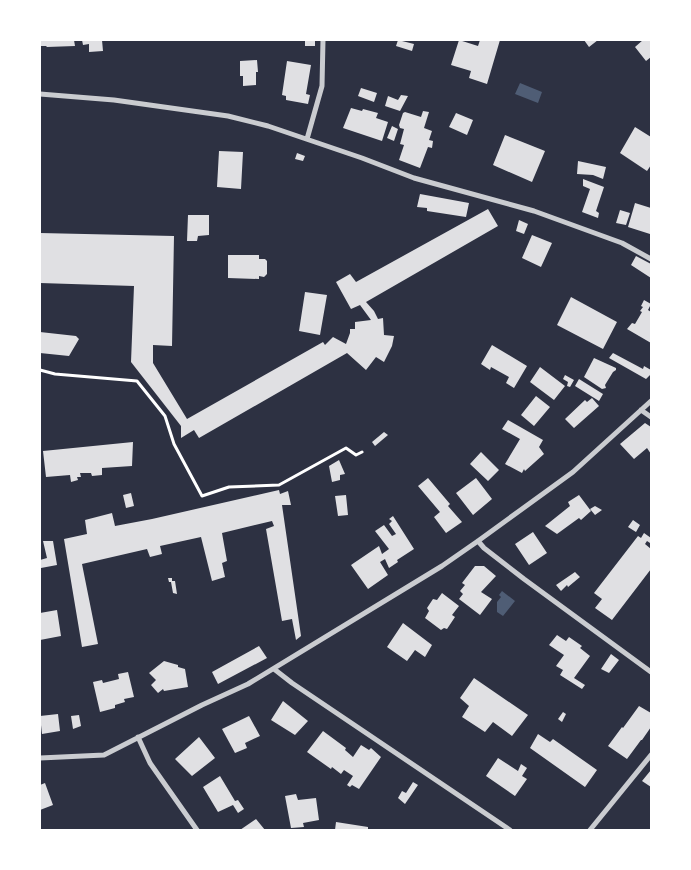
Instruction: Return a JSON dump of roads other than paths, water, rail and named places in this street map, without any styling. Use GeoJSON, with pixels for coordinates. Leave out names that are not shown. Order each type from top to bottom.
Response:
{"type":"FeatureCollection","features":[{"type":"Feature","properties":{"kind":"street"},"geometry":{"type":"LineString","coordinates":[[307,139],[322,86],[323,40]]}},
{"type":"Feature","properties":{"kind":"street"},"geometry":{"type":"LineString","coordinates":[[40,94],[114,100],[228,116],[268,126],[414,178],[534,211],[622,243],[651,259]]}},
{"type":"Feature","properties":{"kind":"street"},"geometry":{"type":"LineString","coordinates":[[40,758],[104,755],[202,705],[248,684],[274,669],[442,566],[478,541],[573,472],[651,401]]}},
{"type":"Feature","properties":{"kind":"street"},"geometry":{"type":"LineString","coordinates":[[641,410],[651,417]]}},
{"type":"Feature","properties":{"kind":"street"},"geometry":{"type":"LineString","coordinates":[[478,541],[484,548],[524,579],[651,672]]}},
{"type":"Feature","properties":{"kind":"street"},"geometry":{"type":"LineString","coordinates":[[274,669],[510,830]]}},
{"type":"Feature","properties":{"kind":"street"},"geometry":{"type":"LineString","coordinates":[[138,738],[150,764],[197,830]]}},
{"type":"Feature","properties":{"kind":"street"},"geometry":{"type":"LineString","coordinates":[[590,830],[651,755]]}},
{"type":"Feature","properties":{"kind":"water"},"geometry":{"type":"Polygon","coordinates":[[[520,83],[542,92],[538,103],[515,94],[520,83]]]}},
{"type":"Feature","properties":{"kind":"water"},"geometry":{"type":"Polygon","coordinates":[[[502,591],[515,601],[503,616],[497,612],[497,602],[501,597],[499,595],[502,591]]]}}]}
